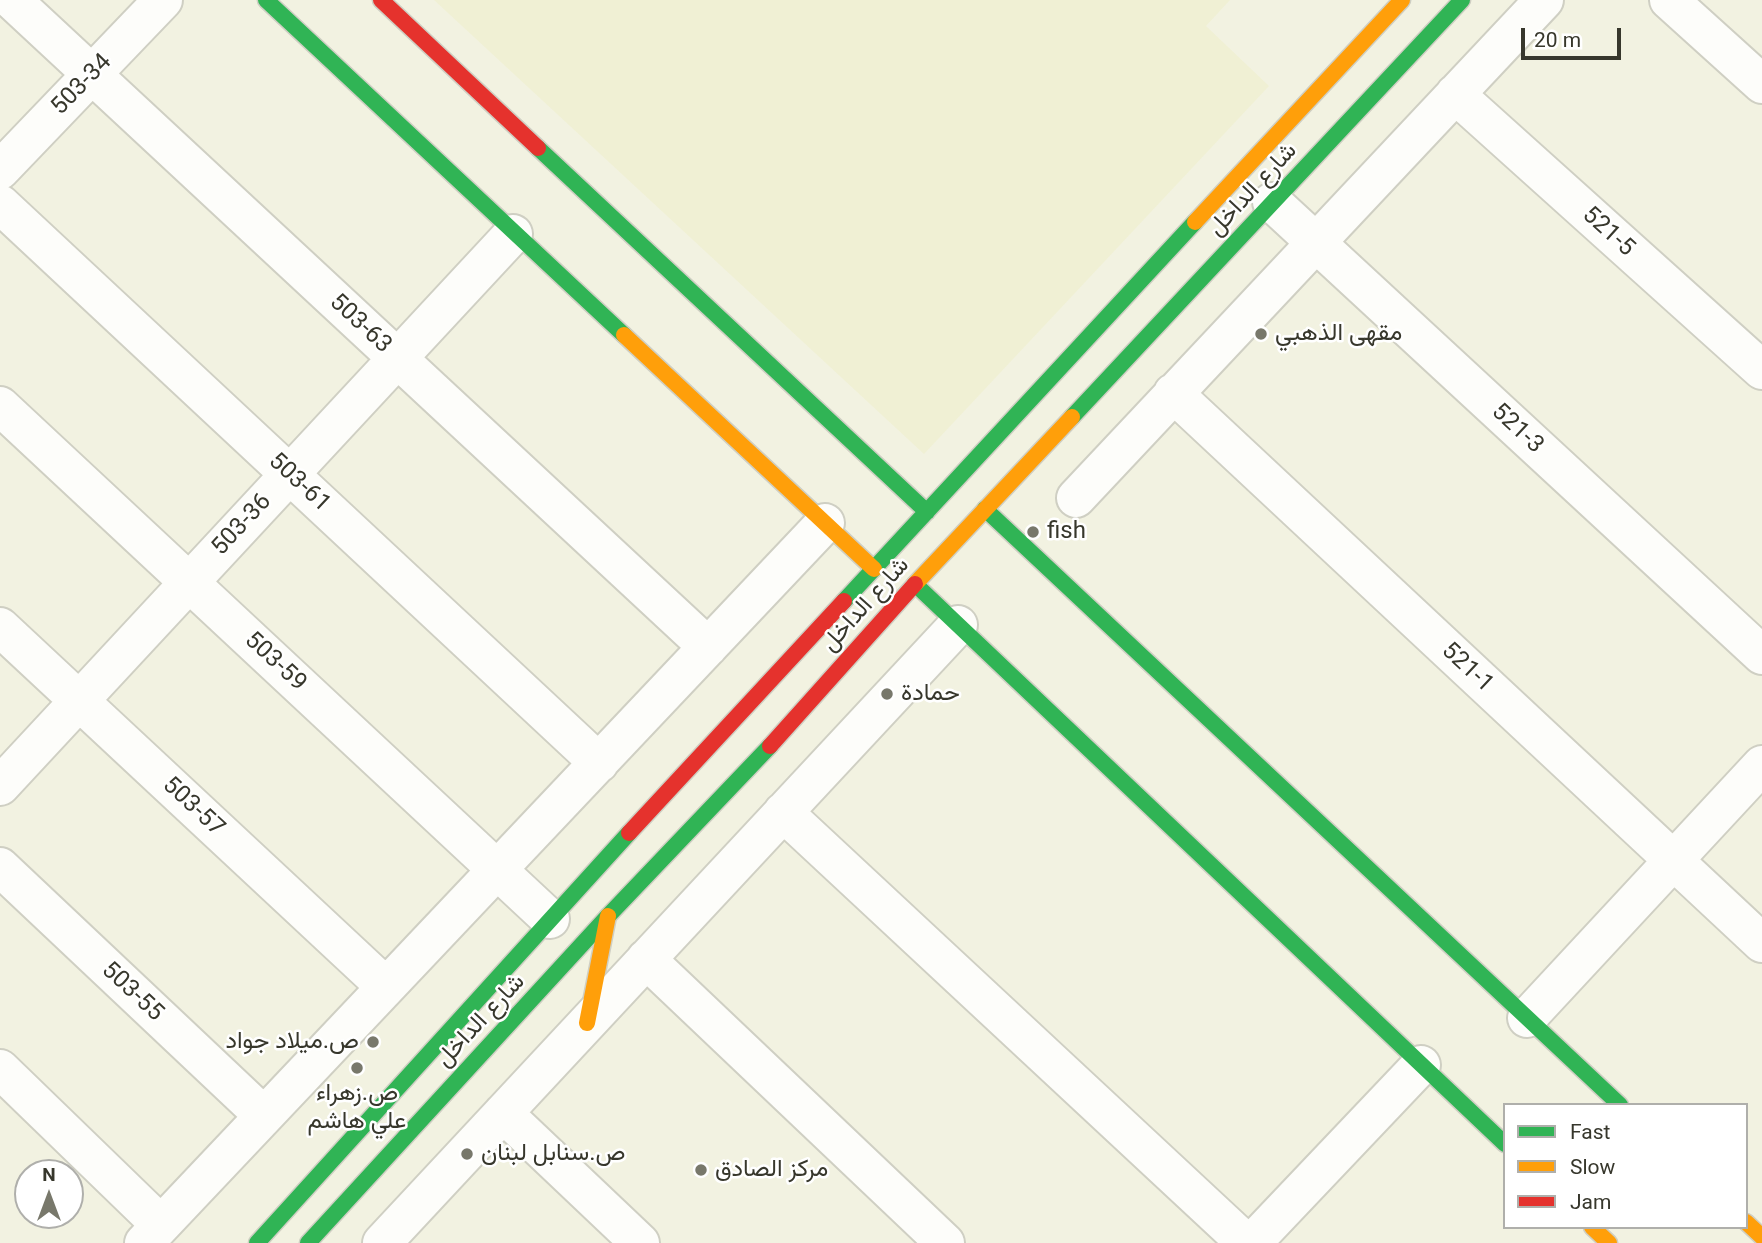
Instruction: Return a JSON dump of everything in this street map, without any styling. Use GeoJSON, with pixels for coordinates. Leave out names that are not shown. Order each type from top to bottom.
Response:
{"type":"FeatureCollection","features":[{"type":"Feature","properties":{"kind":"main road"},"geometry":{"type":"LineString","coordinates":[[266,0],[874,569]]}},
{"type":"Feature","properties":{"kind":"main road"},"geometry":{"type":"LineString","coordinates":[[381,0],[927,512]]}},
{"type":"Feature","properties":{"kind":"main road","name":"شارع الداخل"},"geometry":{"type":"LineString","coordinates":[[257,1243],[551,919],[1402,0]]}},
{"type":"Feature","properties":{"kind":"main road","name":"شارع الداخل"},"geometry":{"type":"LineString","coordinates":[[308,1243],[608,916],[742,777],[915,584],[1462,0]]}},
{"type":"Feature","properties":{"kind":"main road"},"geometry":{"type":"LineString","coordinates":[[985,509],[1618,1103]]}},
{"type":"Feature","properties":{"kind":"main road"},"geometry":{"type":"LineString","coordinates":[[915,584],[1503,1142]]}},
{"type":"Feature","properties":{"kind":"main road"},"geometry":{"type":"LineString","coordinates":[[587,1023],[608,916]]}},
{"type":"Feature","properties":{"kind":"main road"},"geometry":{"type":"LineString","coordinates":[[1748,1225],[1762,1237]]}},
{"type":"Feature","properties":{"kind":"main road"},"geometry":{"type":"LineString","coordinates":[[1594,1229],[1609,1243]]}},
{"type":"Feature","properties":{"kind":"street","name":"503-63"},"geometry":{"type":"LineString","coordinates":[[12,0],[708,647]]}},
{"type":"Feature","properties":{"kind":"street","name":"503-34"},"geometry":{"type":"LineString","coordinates":[[0,170],[163,0]]}},
{"type":"Feature","properties":{"kind":"street"},"geometry":{"type":"LineString","coordinates":[[1076,498],[1544,0]]}},
{"type":"Feature","properties":{"kind":"street"},"geometry":{"type":"LineString","coordinates":[[1669,0],[1762,84]]}},
{"type":"Feature","properties":{"kind":"street","name":"521-5"},"geometry":{"type":"LineString","coordinates":[[1455,94],[1762,370]]}},
{"type":"Feature","properties":{"kind":"street","name":"521-3"},"geometry":{"type":"LineString","coordinates":[[1272,202],[1762,655]]}},
{"type":"Feature","properties":{"kind":"street","name":"503-61"},"geometry":{"type":"LineString","coordinates":[[0,204],[599,763]]}},
{"type":"Feature","properties":{"kind":"street","name":"503-36"},"geometry":{"type":"LineString","coordinates":[[0,786],[513,234]]}},
{"type":"Feature","properties":{"kind":"street","name":"521-1"},"geometry":{"type":"LineString","coordinates":[[1173,393],[1762,943]]}},
{"type":"Feature","properties":{"kind":"street","name":"503-59"},"geometry":{"type":"LineString","coordinates":[[0,406],[551,919]]}},
{"type":"Feature","properties":{"kind":"street"},"geometry":{"type":"LineString","coordinates":[[0,1069],[153,1234],[825,523]]}},
{"type":"Feature","properties":{"kind":"street"},"geometry":{"type":"LineString","coordinates":[[382,1243],[958,625]]}},
{"type":"Feature","properties":{"kind":"street","name":"503-57"},"geometry":{"type":"LineString","coordinates":[[0,627],[386,987]]}},
{"type":"Feature","properties":{"kind":"street"},"geometry":{"type":"LineString","coordinates":[[1527,1018],[1762,765]]}},
{"type":"Feature","properties":{"kind":"street"},"geometry":{"type":"LineString","coordinates":[[783,812],[1249,1243],[1421,1065]]}},
{"type":"Feature","properties":{"kind":"street","name":"503-55"},"geometry":{"type":"LineString","coordinates":[[0,867],[264,1116]]}},
{"type":"Feature","properties":{"kind":"street"},"geometry":{"type":"LineString","coordinates":[[646,959],[946,1243]]}},
{"type":"Feature","properties":{"kind":"street"},"geometry":{"type":"LineString","coordinates":[[503,1113],[640,1243]]}},
{"type":"Feature","properties":{"kind":"shaded area"},"geometry":{"type":"Polygon","coordinates":[[[434,0],[1230,0],[1206,26],[1269,86],[924,454],[434,0]]]}},
{"type":"Feature","properties":{"kind":"traffic: fast"},"geometry":{"type":"LineString","coordinates":[[266,0],[624,335]]}},
{"type":"Feature","properties":{"kind":"traffic: fast"},"geometry":{"type":"LineString","coordinates":[[1072,417],[1462,0]]}},
{"type":"Feature","properties":{"kind":"traffic: fast"},"geometry":{"type":"LineString","coordinates":[[538,148],[927,512]]}},
{"type":"Feature","properties":{"kind":"traffic: fast"},"geometry":{"type":"LineString","coordinates":[[844,601],[1195,222]]}},
{"type":"Feature","properties":{"kind":"traffic: fast"},"geometry":{"type":"LineString","coordinates":[[985,509],[1618,1103]]}},
{"type":"Feature","properties":{"kind":"traffic: fast"},"geometry":{"type":"LineString","coordinates":[[915,584],[1503,1142]]}},
{"type":"Feature","properties":{"kind":"traffic: fast"},"geometry":{"type":"LineString","coordinates":[[308,1243],[608,916],[770,746]]}},
{"type":"Feature","properties":{"kind":"traffic: fast"},"geometry":{"type":"LineString","coordinates":[[257,1243],[629,833]]}},
{"type":"Feature","properties":{"kind":"traffic: slow"},"geometry":{"type":"LineString","coordinates":[[1195,222],[1402,0]]}},
{"type":"Feature","properties":{"kind":"traffic: slow"},"geometry":{"type":"LineString","coordinates":[[624,335],[874,569]]}},
{"type":"Feature","properties":{"kind":"traffic: slow"},"geometry":{"type":"LineString","coordinates":[[915,584],[1072,417]]}},
{"type":"Feature","properties":{"kind":"traffic: slow"},"geometry":{"type":"LineString","coordinates":[[587,1023],[608,916]]}},
{"type":"Feature","properties":{"kind":"traffic: slow"},"geometry":{"type":"LineString","coordinates":[[1748,1224],[1762,1237]]}},
{"type":"Feature","properties":{"kind":"traffic: slow"},"geometry":{"type":"LineString","coordinates":[[1594,1229],[1609,1243]]}},
{"type":"Feature","properties":{"kind":"traffic: jam"},"geometry":{"type":"LineString","coordinates":[[381,0],[538,148]]}},
{"type":"Feature","properties":{"kind":"traffic: jam"},"geometry":{"type":"LineString","coordinates":[[770,746],[915,584]]}},
{"type":"Feature","properties":{"kind":"traffic: jam"},"geometry":{"type":"LineString","coordinates":[[629,833],[844,601]]}},
{"type":"Feature","properties":{"kind":"place","name":"مقهى الذهبي"},"geometry":{"type":"Point","coordinates":[1261,334]}},
{"type":"Feature","properties":{"kind":"place","name":"fish"},"geometry":{"type":"Point","coordinates":[1033,532]}},
{"type":"Feature","properties":{"kind":"place","name":"حمادة"},"geometry":{"type":"Point","coordinates":[887,694]}},
{"type":"Feature","properties":{"kind":"place","name":"ص.ميلاد جواد"},"geometry":{"type":"Point","coordinates":[373,1042]}},
{"type":"Feature","properties":{"kind":"place","name":"ص.زهراء علي هاشم"},"geometry":{"type":"Point","coordinates":[357,1068]}},
{"type":"Feature","properties":{"kind":"place","name":"ص.سنابل لبنان"},"geometry":{"type":"Point","coordinates":[467,1154]}},
{"type":"Feature","properties":{"kind":"place","name":"مركز الصادق"},"geometry":{"type":"Point","coordinates":[701,1170]}}]}
